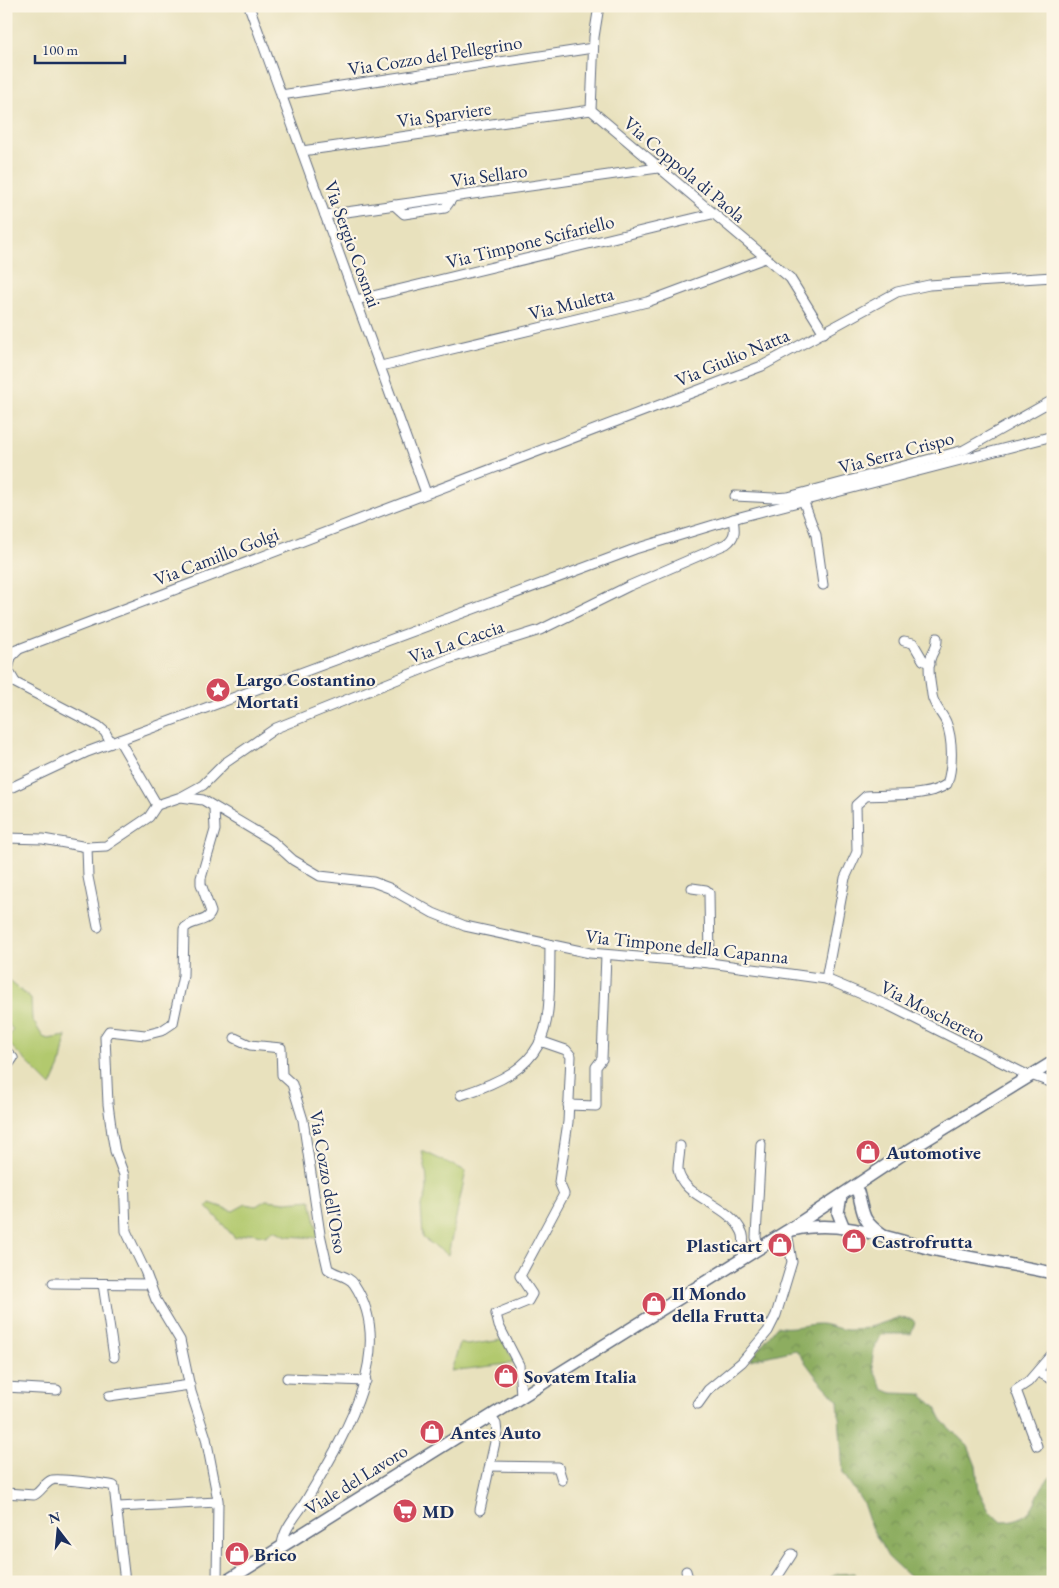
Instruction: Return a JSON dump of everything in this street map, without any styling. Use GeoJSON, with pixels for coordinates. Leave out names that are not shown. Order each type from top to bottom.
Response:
{"type":"FeatureCollection","features":[{"type":"Feature","properties":{"kind":"main road","name":"Viale del Lavoro"},"geometry":{"type":"LineString","coordinates":[[225,1582],[841,1196],[856,1191],[874,1175],[1053,1062]]}},
{"type":"Feature","properties":{"kind":"main road"},"geometry":{"type":"LineString","coordinates":[[856,1191],[860,1209],[872,1228],[884,1237]]}},
{"type":"Feature","properties":{"kind":"main road"},"geometry":{"type":"LineString","coordinates":[[841,1196],[838,1213],[844,1228]]}},
{"type":"Feature","properties":{"kind":"main road"},"geometry":{"type":"LineString","coordinates":[[844,1228],[857,1216],[860,1209]]}},
{"type":"Feature","properties":{"kind":"main road"},"geometry":{"type":"LineString","coordinates":[[787,1231],[815,1226],[844,1228],[940,1251],[1053,1273]]}},
{"type":"Feature","properties":{"kind":"street","name":"Via Sergio Cosmai"},"geometry":{"type":"LineString","coordinates":[[249,6],[426,493]]}},
{"type":"Feature","properties":{"kind":"street"},"geometry":{"type":"LineString","coordinates":[[591,110],[593,48],[599,6]]}},
{"type":"Feature","properties":{"kind":"street","name":"Via Cozzo del Pellegrino"},"geometry":{"type":"LineString","coordinates":[[281,95],[593,48]]}},
{"type":"Feature","properties":{"kind":"street","name":"Via Sparviere"},"geometry":{"type":"LineString","coordinates":[[302,151],[591,110]]}},
{"type":"Feature","properties":{"kind":"street","name":"Via Coppola di Paola"},"geometry":{"type":"LineString","coordinates":[[591,110],[790,278],[824,333]]}},
{"type":"Feature","properties":{"kind":"street","name":"Via Sellaro"},"geometry":{"type":"LineString","coordinates":[[325,214],[658,168]]}},
{"type":"Feature","properties":{"kind":"street","name":"Via Timpone Scifariello"},"geometry":{"type":"LineString","coordinates":[[356,300],[712,214]]}},
{"type":"Feature","properties":{"kind":"street","name":"Via Muletta"},"geometry":{"type":"LineString","coordinates":[[381,366],[647,302],[765,258]]}},
{"type":"Feature","properties":{"kind":"street","name":"Via Giulio Natta"},"geometry":{"type":"LineString","coordinates":[[426,493],[762,366],[885,298],[911,288],[1053,277]]}},
{"type":"Feature","properties":{"kind":"street","name":"Via Serra Crispo"},"geometry":{"type":"LineString","coordinates":[[736,496],[773,498],[788,496],[964,450],[1053,400]]}},
{"type":"Feature","properties":{"kind":"street"},"geometry":{"type":"LineString","coordinates":[[6,790],[38,774],[115,742],[635,549],[803,500],[1053,436]]}},
{"type":"Feature","properties":{"kind":"street","name":"Via Camillo Golgi"},"geometry":{"type":"LineString","coordinates":[[6,654],[426,493]]}},
{"type":"Feature","properties":{"kind":"street"},"geometry":{"type":"LineString","coordinates":[[803,500],[816,535],[823,585]]}},
{"type":"Feature","properties":{"kind":"street","name":"Via La Caccia"},"geometry":{"type":"LineString","coordinates":[[157,805],[181,797],[203,785],[225,763],[276,728],[318,713],[378,686],[448,659],[540,630],[629,586],[726,544],[732,540],[735,532],[733,519]]}},
{"type":"Feature","properties":{"kind":"street"},"geometry":{"type":"LineString","coordinates":[[823,978],[845,878],[857,852],[856,805],[866,796],[911,794],[934,790],[947,784],[951,756],[948,728],[935,704],[930,664],[930,659],[938,646],[937,638]]}},
{"type":"Feature","properties":{"kind":"street"},"geometry":{"type":"LineString","coordinates":[[904,641],[913,643],[923,660],[930,664]]}},
{"type":"Feature","properties":{"kind":"street"},"geometry":{"type":"LineString","coordinates":[[16,684],[8,670],[11,657],[18,650]]}},
{"type":"Feature","properties":{"kind":"street"},"geometry":{"type":"LineString","coordinates":[[6,678],[98,726],[115,742],[157,805],[149,817],[106,846],[87,846],[43,839],[6,838]]}},
{"type":"Feature","properties":{"kind":"street","name":"Via Timpone della Capanna"},"geometry":{"type":"LineString","coordinates":[[181,797],[204,800],[214,808],[272,842],[293,860],[320,876],[373,882],[389,888],[433,913],[465,926],[606,955],[710,963],[823,978]]}},
{"type":"Feature","properties":{"kind":"street"},"geometry":{"type":"LineString","coordinates":[[214,808],[215,830],[201,878],[201,884],[212,912],[207,918],[189,924],[184,929],[183,976],[174,1023],[154,1033],[109,1032],[105,1037],[108,1104],[113,1143],[124,1175],[126,1232],[164,1314],[180,1340],[190,1385],[206,1438],[218,1502],[217,1582]]}},
{"type":"Feature","properties":{"kind":"street"},"geometry":{"type":"LineString","coordinates":[[87,846],[88,877],[98,927]]}},
{"type":"Feature","properties":{"kind":"street"},"geometry":{"type":"LineString","coordinates":[[692,888],[709,892],[710,963]]}},
{"type":"Feature","properties":{"kind":"street"},"geometry":{"type":"LineString","coordinates":[[461,1095],[518,1071],[527,1064],[540,1041],[549,1015],[551,987],[550,945]]}},
{"type":"Feature","properties":{"kind":"street"},"geometry":{"type":"LineString","coordinates":[[568,1105],[596,1106],[596,1067],[602,1059],[606,955]]}},
{"type":"Feature","properties":{"kind":"street","name":"Via Moschereto"},"geometry":{"type":"LineString","coordinates":[[823,978],[890,1006],[1030,1076],[1053,1083]]}},
{"type":"Feature","properties":{"kind":"street","name":"Via Cozzo dell'Orso"},"geometry":{"type":"LineString","coordinates":[[235,1038],[250,1045],[280,1048],[282,1075],[292,1084],[295,1090],[303,1120],[320,1234],[328,1269],[354,1282],[366,1311],[369,1346],[366,1381],[351,1419],[306,1502],[286,1531],[282,1545]]}},
{"type":"Feature","properties":{"kind":"street"},"geometry":{"type":"LineString","coordinates":[[521,1396],[519,1365],[499,1326],[496,1314],[528,1302],[532,1294],[520,1276],[564,1194],[559,1182],[568,1105],[571,1056],[566,1050],[540,1041]]}},
{"type":"Feature","properties":{"kind":"street"},"geometry":{"type":"LineString","coordinates":[[6,1051],[13,1058],[6,1068]]}},
{"type":"Feature","properties":{"kind":"street"},"geometry":{"type":"LineString","coordinates":[[758,1249],[756,1237],[761,1144]]}},
{"type":"Feature","properties":{"kind":"street"},"geometry":{"type":"LineString","coordinates":[[680,1146],[678,1170],[682,1180],[689,1191],[715,1203],[742,1230],[744,1237],[741,1250],[744,1258]]}},
{"type":"Feature","properties":{"kind":"street"},"geometry":{"type":"LineString","coordinates":[[698,1404],[708,1390],[742,1362],[768,1331],[776,1315],[792,1262],[787,1231]]}},
{"type":"Feature","properties":{"kind":"street"},"geometry":{"type":"LineString","coordinates":[[52,1283],[150,1284]]}},
{"type":"Feature","properties":{"kind":"street"},"geometry":{"type":"LineString","coordinates":[[103,1284],[114,1358]]}},
{"type":"Feature","properties":{"kind":"street"},"geometry":{"type":"LineString","coordinates":[[1036,1446],[1016,1390],[1038,1372],[1053,1353]]}},
{"type":"Feature","properties":{"kind":"street"},"geometry":{"type":"LineString","coordinates":[[1038,1372],[1053,1380]]}},
{"type":"Feature","properties":{"kind":"street"},"geometry":{"type":"LineString","coordinates":[[287,1378],[366,1381]]}},
{"type":"Feature","properties":{"kind":"street"},"geometry":{"type":"LineString","coordinates":[[109,1396],[190,1385]]}},
{"type":"Feature","properties":{"kind":"street"},"geometry":{"type":"LineString","coordinates":[[6,1388],[57,1390]]}},
{"type":"Feature","properties":{"kind":"street"},"geometry":{"type":"LineString","coordinates":[[480,1510],[497,1433],[496,1424],[490,1416]]}},
{"type":"Feature","properties":{"kind":"street"},"geometry":{"type":"LineString","coordinates":[[490,1466],[558,1467],[562,1480]]}},
{"type":"Feature","properties":{"kind":"street"},"geometry":{"type":"LineString","coordinates":[[6,1493],[34,1495],[52,1480],[56,1479],[74,1482],[104,1482],[114,1486],[116,1489],[125,1581],[114,1582]]}},
{"type":"Feature","properties":{"kind":"street"},"geometry":{"type":"LineString","coordinates":[[118,1507],[218,1502]]}},
{"type":"Feature","properties":{"kind":"street"},"geometry":{"type":"LineString","coordinates":[[774,1582],[792,1554]]}},
{"type":"Feature","properties":{"kind":"street"},"geometry":{"type":"LineString","coordinates":[[686,1571],[689,1582]]}},
{"type":"Feature","properties":{"kind":"green space"},"geometry":{"type":"Polygon","coordinates":[[[6,978],[31,999],[32,1019],[43,1037],[48,1039],[66,1036],[60,1066],[51,1086],[6,1041],[13,1030],[6,1021],[6,978]]]}},
{"type":"Feature","properties":{"kind":"green space"},"geometry":{"type":"Polygon","coordinates":[[[422,1151],[466,1171],[448,1255],[423,1238],[421,1205],[427,1186],[422,1151]]]}},
{"type":"Feature","properties":{"kind":"green space"},"geometry":{"type":"Polygon","coordinates":[[[266,1200],[286,1202],[311,1200],[319,1238],[287,1236],[274,1230],[266,1236],[251,1233],[235,1238],[207,1207],[210,1203],[233,1211],[246,1204],[256,1206],[266,1200]]]}},
{"type":"Feature","properties":{"kind":"green space"},"geometry":{"type":"Polygon","coordinates":[[[897,1318],[912,1319],[915,1323],[911,1334],[882,1334],[875,1345],[872,1361],[874,1371],[883,1389],[892,1393],[921,1394],[936,1408],[943,1422],[968,1446],[976,1466],[979,1491],[989,1511],[1001,1521],[1014,1520],[1023,1516],[1029,1511],[1041,1489],[1053,1475],[1053,1582],[915,1582],[888,1557],[871,1527],[863,1503],[843,1473],[838,1401],[796,1350],[750,1360],[777,1326],[819,1324],[845,1330],[855,1330],[897,1318]]]}},
{"type":"Feature","properties":{"kind":"green space"},"geometry":{"type":"Polygon","coordinates":[[[502,1340],[515,1363],[451,1371],[460,1343],[467,1345],[502,1340]]]}},
{"type":"Feature","properties":{"kind":"green space"},"geometry":{"type":"Polygon","coordinates":[[[854,1573],[860,1582],[822,1582],[837,1574],[854,1573]]]}},
{"type":"Feature","properties":{"kind":"place","name":"Largo Costantino Mortati"},"geometry":{"type":"Point","coordinates":[218,690]}},
{"type":"Feature","properties":{"kind":"place","name":"Automotive"},"geometry":{"type":"Point","coordinates":[868,1152]}},
{"type":"Feature","properties":{"kind":"place","name":"Castrofrutta"},"geometry":{"type":"Point","coordinates":[854,1241]}},
{"type":"Feature","properties":{"kind":"place","name":"Plasticart"},"geometry":{"type":"Point","coordinates":[780,1245]}},
{"type":"Feature","properties":{"kind":"place","name":"Il Mondo della Frutta"},"geometry":{"type":"Point","coordinates":[654,1304]}},
{"type":"Feature","properties":{"kind":"place","name":"Sovatem Italia"},"geometry":{"type":"Point","coordinates":[506,1376]}},
{"type":"Feature","properties":{"kind":"place","name":"Antes Auto"},"geometry":{"type":"Point","coordinates":[432,1432]}},
{"type":"Feature","properties":{"kind":"place","name":"MD"},"geometry":{"type":"Point","coordinates":[405,1511]}},
{"type":"Feature","properties":{"kind":"place","name":"Brico"},"geometry":{"type":"Point","coordinates":[237,1554]}}]}
